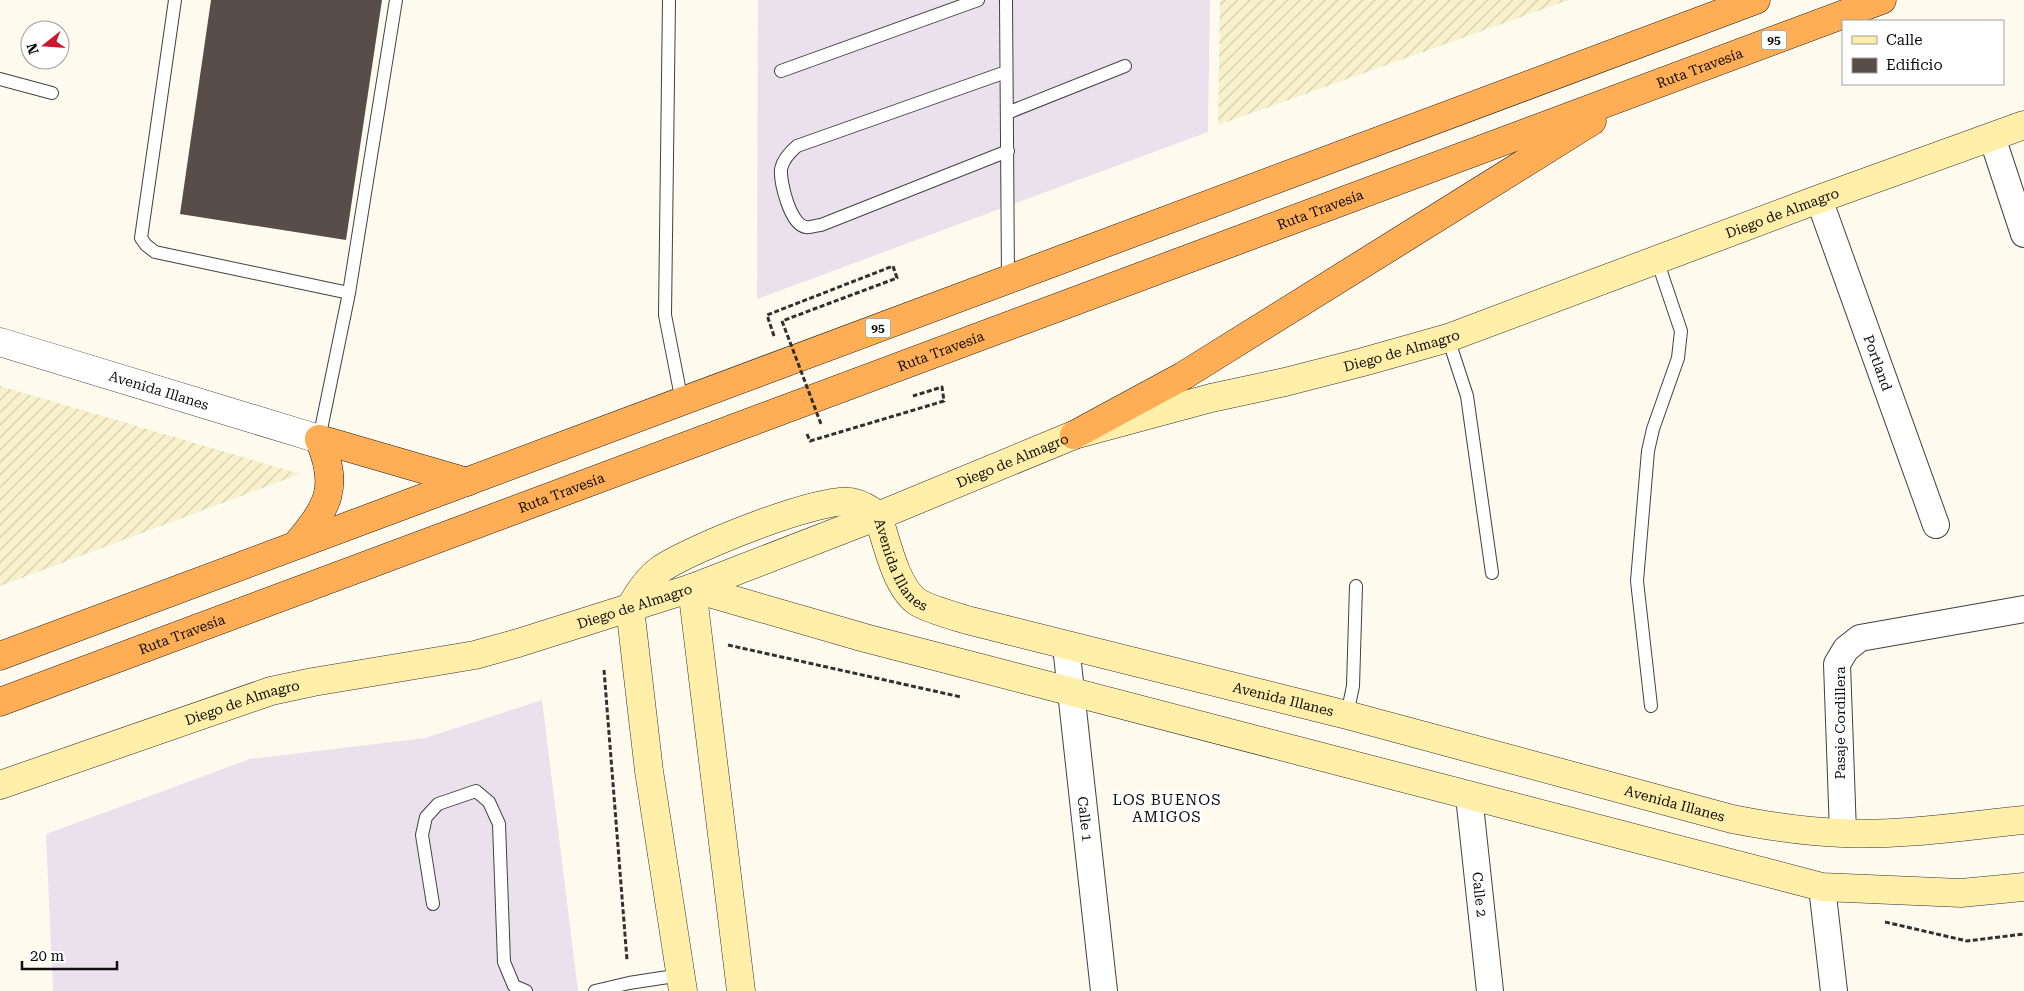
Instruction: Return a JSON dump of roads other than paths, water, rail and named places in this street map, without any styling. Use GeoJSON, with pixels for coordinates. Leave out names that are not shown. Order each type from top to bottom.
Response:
{"type":"FeatureCollection","features":[{"type":"Feature","properties":{"kind":"highway","name":"95"},"geometry":{"type":"LineString","coordinates":[[0,656],[1756,0]]}},
{"type":"Feature","properties":{"kind":"highway","name":"Ruta Travesía"},"geometry":{"type":"LineString","coordinates":[[0,702],[1882,0]]}},
{"type":"Feature","properties":{"kind":"highway"},"geometry":{"type":"LineString","coordinates":[[1074,435],[1183,376],[1556,142],[1666,80]]}},
{"type":"Feature","properties":{"kind":"highway"},"geometry":{"type":"LineString","coordinates":[[320,438],[467,482]]}},
{"type":"Feature","properties":{"kind":"highway"},"geometry":{"type":"LineString","coordinates":[[296,546],[314,524],[328,499],[328,460],[320,438]]}},
{"type":"Feature","properties":{"kind":"main road","name":"Diego de Almagro"},"geometry":{"type":"LineString","coordinates":[[0,785],[271,691],[313,682],[475,655],[692,588],[878,516],[1074,435],[1211,398],[1328,371],[1448,338],[1819,199],[2024,126]]}},
{"type":"Feature","properties":{"kind":"main road","name":"Avenida Illanes"},"geometry":{"type":"LineString","coordinates":[[630,608],[638,592],[649,579],[686,555],[786,515],[823,504],[850,502],[870,510],[878,516],[898,573],[906,590],[916,602],[967,620],[1347,715],[1767,826],[1843,833],[1922,831],[2024,820]]}},
{"type":"Feature","properties":{"kind":"main road"},"geometry":{"type":"LineString","coordinates":[[741,991],[692,588],[865,638],[1822,887],[1961,893],[2024,887]]}},
{"type":"Feature","properties":{"kind":"main road"},"geometry":{"type":"LineString","coordinates":[[630,608],[649,772],[682,983]]}},
{"type":"Feature","properties":{"kind":"street"},"geometry":{"type":"LineString","coordinates":[[1992,137],[2024,234]]}},
{"type":"Feature","properties":{"kind":"street","name":"Portland"},"geometry":{"type":"LineString","coordinates":[[1819,199],[1936,525]]}},
{"type":"Feature","properties":{"kind":"street","name":"Avenida Illanes"},"geometry":{"type":"LineString","coordinates":[[0,342],[320,438]]}},
{"type":"Feature","properties":{"kind":"street","name":"Pasaje Cordillera"},"geometry":{"type":"LineString","coordinates":[[1843,833],[1837,664],[1846,648],[1860,638],[2024,609]]}},
{"type":"Feature","properties":{"kind":"street","name":"Calle 1"},"geometry":{"type":"LineString","coordinates":[[1066,646],[1104,991]]}},
{"type":"Feature","properties":{"kind":"street","name":"Calle 2"},"geometry":{"type":"LineString","coordinates":[[1470,796],[1490,991]]}},
{"type":"Feature","properties":{"kind":"street"},"geometry":{"type":"LineString","coordinates":[[1822,887],[1834,991]]}},
{"type":"Feature","properties":{"kind":"lane"},"geometry":{"type":"LineString","coordinates":[[174,0],[141,238],[146,245],[156,252],[348,294]]}},
{"type":"Feature","properties":{"kind":"lane"},"geometry":{"type":"LineString","coordinates":[[320,438],[348,294],[396,0]]}},
{"type":"Feature","properties":{"kind":"lane"},"geometry":{"type":"LineString","coordinates":[[669,0],[665,315],[682,402]]}},
{"type":"Feature","properties":{"kind":"lane"},"geometry":{"type":"LineString","coordinates":[[781,71],[978,0]]}},
{"type":"Feature","properties":{"kind":"lane"},"geometry":{"type":"LineString","coordinates":[[1006,0],[1008,279]]}},
{"type":"Feature","properties":{"kind":"lane"},"geometry":{"type":"LineString","coordinates":[[1007,113],[1125,66]]}},
{"type":"Feature","properties":{"kind":"lane"},"geometry":{"type":"LineString","coordinates":[[1006,72],[797,146],[787,155],[781,168],[782,182],[791,215],[797,222],[806,227],[821,224],[1008,151]]}},
{"type":"Feature","properties":{"kind":"lane"},"geometry":{"type":"LineString","coordinates":[[0,79],[52,92]]}},
{"type":"Feature","properties":{"kind":"lane"},"geometry":{"type":"LineString","coordinates":[[1651,706],[1637,581],[1648,451],[1678,358],[1681,331],[1657,260]]}},
{"type":"Feature","properties":{"kind":"lane"},"geometry":{"type":"LineString","coordinates":[[1448,338],[1467,396],[1492,573]]}},
{"type":"Feature","properties":{"kind":"lane"},"geometry":{"type":"LineString","coordinates":[[1347,715],[1353,686],[1356,586]]}},
{"type":"Feature","properties":{"kind":"lane"},"geometry":{"type":"LineString","coordinates":[[433,904],[422,835],[426,817],[438,804],[476,791],[489,802],[499,824],[504,962],[514,986],[526,991]]}},
{"type":"Feature","properties":{"kind":"lane"},"geometry":{"type":"LineString","coordinates":[[595,991],[629,983],[682,983]]}},
{"type":"Feature","properties":{"kind":"district","name":"LOS BUENOS AMIGOS"},"geometry":{"type":"Point","coordinates":[1167,808]}}]}
